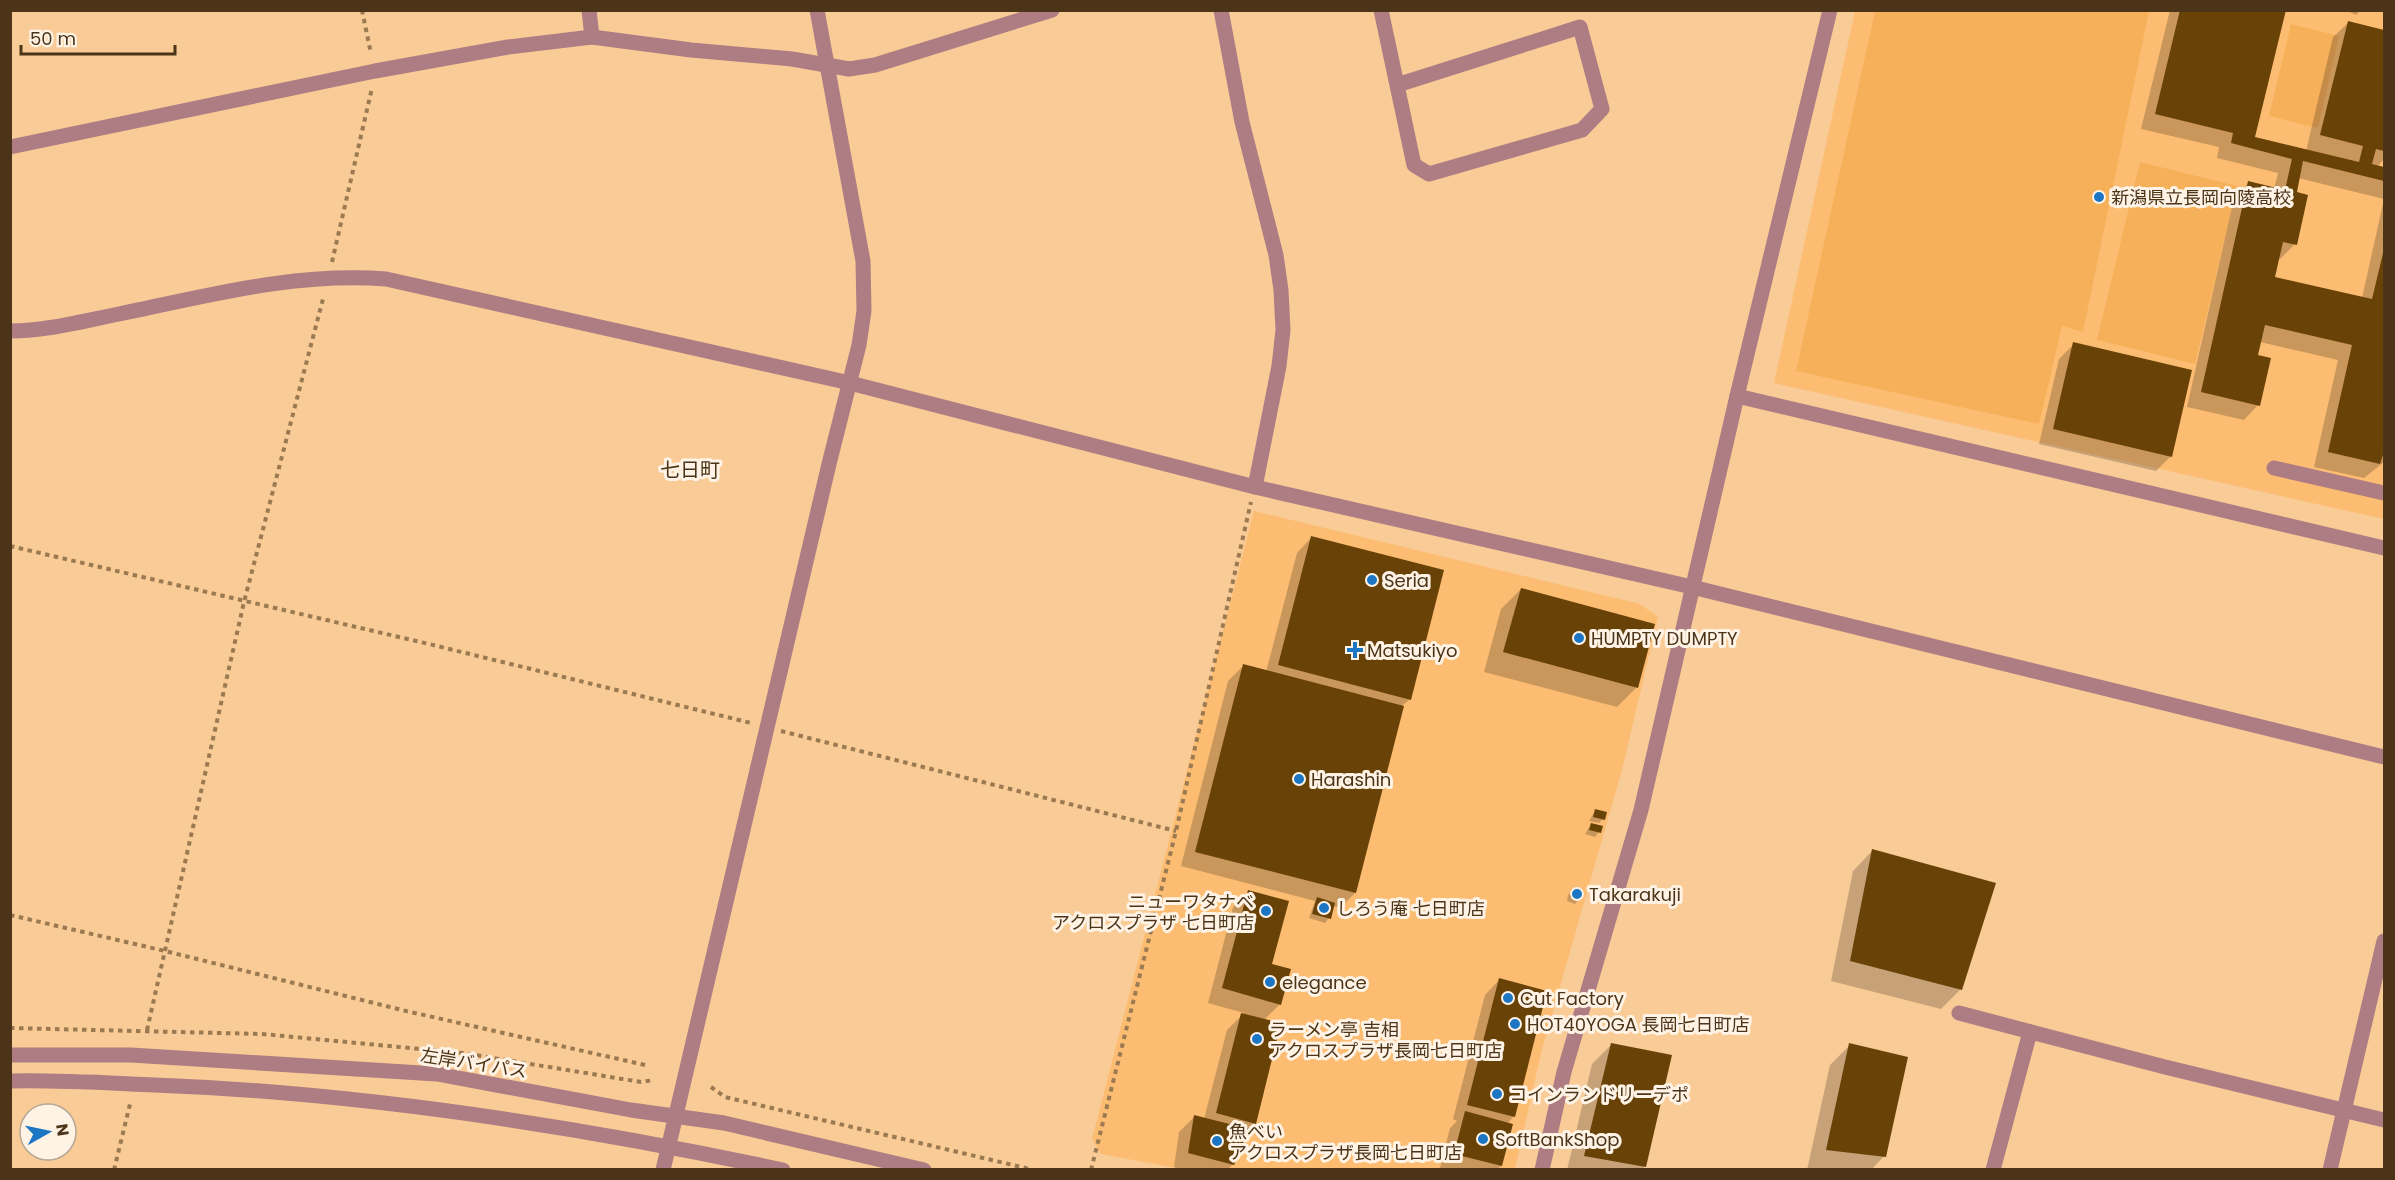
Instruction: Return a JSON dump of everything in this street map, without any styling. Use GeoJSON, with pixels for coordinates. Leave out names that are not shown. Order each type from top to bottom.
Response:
{"type":"FeatureCollection","features":[{"type":"Feature","properties":{"kind":"street"},"geometry":{"type":"LineString","coordinates":[[589,10],[592,37]]}},
{"type":"Feature","properties":{"kind":"street"},"geometry":{"type":"LineString","coordinates":[[663,1170],[859,345],[864,311],[865,285],[858,229],[817,10]]}},
{"type":"Feature","properties":{"kind":"street"},"geometry":{"type":"LineString","coordinates":[[10,147],[375,71],[508,47],[592,37],[692,50],[792,59],[849,69],[874,65],[1052,10]]}},
{"type":"Feature","properties":{"kind":"street"},"geometry":{"type":"LineString","coordinates":[[1221,10],[1242,122],[1276,255],[1281,290],[1283,330],[1279,366],[1255,487]]}},
{"type":"Feature","properties":{"kind":"street"},"geometry":{"type":"LineString","coordinates":[[1381,10],[1414,165],[1429,174],[1582,130],[1602,109],[1580,27],[1397,85]]}},
{"type":"Feature","properties":{"kind":"street"},"geometry":{"type":"LineString","coordinates":[[1542,1170],[1564,1072],[1641,810],[1830,10]]}},
{"type":"Feature","properties":{"kind":"street"},"geometry":{"type":"LineString","coordinates":[[10,331],[68,324],[282,281],[328,277],[386,279],[850,383],[1255,487],[1692,587],[2385,757]]}},
{"type":"Feature","properties":{"kind":"street"},"geometry":{"type":"LineString","coordinates":[[1737,396],[2385,548]]}},
{"type":"Feature","properties":{"kind":"street"},"geometry":{"type":"LineString","coordinates":[[2274,468],[2385,493]]}},
{"type":"Feature","properties":{"kind":"street"},"geometry":{"type":"LineString","coordinates":[[2330,1170],[2385,941]]}},
{"type":"Feature","properties":{"kind":"street"},"geometry":{"type":"LineString","coordinates":[[1959,1013],[2385,1120]]}},
{"type":"Feature","properties":{"kind":"street"},"geometry":{"type":"LineString","coordinates":[[1993,1170],[2030,1032]]}},
{"type":"Feature","properties":{"kind":"street","name":"左岸バイパス"},"geometry":{"type":"LineString","coordinates":[[10,1055],[143,1056],[437,1074],[724,1124],[924,1170]]}},
{"type":"Feature","properties":{"kind":"street"},"geometry":{"type":"LineString","coordinates":[[10,1082],[53,1080],[308,1094],[498,1118],[668,1146],[783,1170]]}},
{"type":"Feature","properties":{"kind":"path"},"geometry":{"type":"LineString","coordinates":[[147,1030],[244,602],[328,277],[367,114],[375,71],[362,10]]}},
{"type":"Feature","properties":{"kind":"path"},"geometry":{"type":"LineString","coordinates":[[1091,1170],[1176,831],[1255,487]]}},
{"type":"Feature","properties":{"kind":"path"},"geometry":{"type":"LineString","coordinates":[[10,546],[440,647],[1176,831]]}},
{"type":"Feature","properties":{"kind":"path"},"geometry":{"type":"LineString","coordinates":[[10,915],[406,1011],[645,1065]]}},
{"type":"Feature","properties":{"kind":"path"},"geometry":{"type":"LineString","coordinates":[[10,1028],[262,1034],[463,1053],[641,1082],[654,1080]]}},
{"type":"Feature","properties":{"kind":"path"},"geometry":{"type":"LineString","coordinates":[[114,1170],[135,1084]]}},
{"type":"Feature","properties":{"kind":"path"},"geometry":{"type":"LineString","coordinates":[[711,1087],[725,1097],[1034,1170]]}},
{"type":"Feature","properties":{"kind":"shaded area","name":"新潟県立長岡向陵高校"},"geometry":{"type":"Polygon","coordinates":[[[1855,11],[2384,11],[2384,519],[1774,383],[1855,11]]]}},
{"type":"Feature","properties":{"kind":"shaded area"},"geometry":{"type":"Polygon","coordinates":[[[1875,11],[2149,11],[2083,332],[2062,326],[2039,424],[1796,371],[1875,11]]]}},
{"type":"Feature","properties":{"kind":"shaded area"},"geometry":{"type":"Polygon","coordinates":[[[2291,24],[2339,36],[2318,128],[2269,116],[2291,24]]]}},
{"type":"Feature","properties":{"kind":"shaded area"},"geometry":{"type":"Polygon","coordinates":[[[2140,162],[2237,186],[2195,364],[2097,340],[2140,162]]]}},
{"type":"Feature","properties":{"kind":"shaded area"},"geometry":{"type":"Polygon","coordinates":[[[1254,511],[1640,604],[1658,617],[1622,770],[1541,1053],[1515,1169],[1181,1169],[1101,1154],[1092,1139],[1254,511]]]}},
{"type":"Feature","properties":{"kind":"building"},"geometry":{"type":"Polygon","coordinates":[[[2180,10],[2286,10],[2255,137],[2359,162],[2363,146],[2320,135],[2348,21],[2384,30],[2384,151],[2376,149],[2372,164],[2384,167],[2384,181],[2303,161],[2297,192],[2308,195],[2297,245],[2283,242],[2275,277],[2372,299],[2384,249],[2384,452],[2380,464],[2328,452],[2352,345],[2265,325],[2258,355],[2271,358],[2260,406],[2201,392],[2248,181],[2285,190],[2292,159],[2231,143],[2233,133],[2155,114],[2180,10]]]}},
{"type":"Feature","properties":{"kind":"building"},"geometry":{"type":"Polygon","coordinates":[[[2073,342],[2192,370],[2172,457],[2053,429],[2073,342]]]}},
{"type":"Feature","properties":{"kind":"building"},"geometry":{"type":"Polygon","coordinates":[[[1311,536],[1444,570],[1411,700],[1278,665],[1311,536]]]}},
{"type":"Feature","properties":{"kind":"building","name":"HUMPTY DUMPTY"},"geometry":{"type":"Polygon","coordinates":[[[1521,588],[1655,624],[1638,688],[1503,652],[1521,588]]]}},
{"type":"Feature","properties":{"kind":"building","name":"Harashin"},"geometry":{"type":"Polygon","coordinates":[[[1243,664],[1404,706],[1356,893],[1195,852],[1243,664]]]}},
{"type":"Feature","properties":{"kind":"building"},"geometry":{"type":"Polygon","coordinates":[[[1595,809],[1607,812],[1605,820],[1593,817],[1595,809]]]}},
{"type":"Feature","properties":{"kind":"building"},"geometry":{"type":"Polygon","coordinates":[[[1591,823],[1603,826],[1601,833],[1589,830],[1591,823]]]}},
{"type":"Feature","properties":{"kind":"building"},"geometry":{"type":"Polygon","coordinates":[[[1872,849],[1996,883],[1962,990],[1850,961],[1872,849]]]}},
{"type":"Feature","properties":{"kind":"building","name":"Takarakuji"},"geometry":{"type":"Polygon","coordinates":[[[1572,889],[1583,892],[1581,900],[1570,897],[1572,889]]]}},
{"type":"Feature","properties":{"kind":"building"},"geometry":{"type":"Polygon","coordinates":[[[1248,890],[1289,901],[1272,964],[1291,969],[1281,1005],[1222,988],[1248,890]]]}},
{"type":"Feature","properties":{"kind":"building","name":"しろう庵 七日町店"},"geometry":{"type":"Polygon","coordinates":[[[1317,897],[1335,903],[1331,919],[1312,914],[1317,897]]]}},
{"type":"Feature","properties":{"kind":"building"},"geometry":{"type":"Polygon","coordinates":[[[1499,978],[1547,991],[1515,1117],[1467,1105],[1499,978]]]}},
{"type":"Feature","properties":{"kind":"building"},"geometry":{"type":"Polygon","coordinates":[[[1241,1013],[1281,1023],[1256,1124],[1216,1113],[1241,1013]]]}},
{"type":"Feature","properties":{"kind":"building"},"geometry":{"type":"Polygon","coordinates":[[[1611,1043],[1672,1055],[1646,1167],[1584,1156],[1611,1043]]]}},
{"type":"Feature","properties":{"kind":"building"},"geometry":{"type":"Polygon","coordinates":[[[1849,1043],[1908,1057],[1886,1157],[1826,1150],[1849,1043]]]}},
{"type":"Feature","properties":{"kind":"building","name":"SoftBankShop"},"geometry":{"type":"Polygon","coordinates":[[[1465,1111],[1513,1124],[1502,1166],[1454,1154],[1465,1111]]]}},
{"type":"Feature","properties":{"kind":"building","name":"魚べい アクロスプラザ長岡七日町店"},"geometry":{"type":"Polygon","coordinates":[[[1194,1115],[1249,1129],[1234,1165],[1188,1153],[1194,1115]]]}},
{"type":"Feature","properties":{"kind":"place","name":"新潟県立長岡向陵高校"},"geometry":{"type":"Point","coordinates":[2099,197]}},
{"type":"Feature","properties":{"kind":"place","name":"Seria"},"geometry":{"type":"Point","coordinates":[1372,580]}},
{"type":"Feature","properties":{"kind":"place","name":"HUMPTY DUMPTY"},"geometry":{"type":"Point","coordinates":[1579,638]}},
{"type":"Feature","properties":{"kind":"place","name":"Matsukiyo"},"geometry":{"type":"Point","coordinates":[1355,650]}},
{"type":"Feature","properties":{"kind":"place","name":"Harashin"},"geometry":{"type":"Point","coordinates":[1299,779]}},
{"type":"Feature","properties":{"kind":"place","name":"Takarakuji"},"geometry":{"type":"Point","coordinates":[1577,894]}},
{"type":"Feature","properties":{"kind":"place","name":"しろう庵 七日町店"},"geometry":{"type":"Point","coordinates":[1324,908]}},
{"type":"Feature","properties":{"kind":"place","name":"ニューワタナベ アクロスプラザ 七日町店"},"geometry":{"type":"Point","coordinates":[1266,911]}},
{"type":"Feature","properties":{"kind":"place","name":"elegance"},"geometry":{"type":"Point","coordinates":[1270,982]}},
{"type":"Feature","properties":{"kind":"place","name":"Cut Factory"},"geometry":{"type":"Point","coordinates":[1508,998]}},
{"type":"Feature","properties":{"kind":"place","name":"HOT40YOGA 長岡七日町店"},"geometry":{"type":"Point","coordinates":[1515,1024]}},
{"type":"Feature","properties":{"kind":"place","name":"ラーメン亭 吉相 アクロスプラザ長岡七日町店"},"geometry":{"type":"Point","coordinates":[1257,1039]}},
{"type":"Feature","properties":{"kind":"place","name":"コインランドリーデポ"},"geometry":{"type":"Point","coordinates":[1497,1094]}},
{"type":"Feature","properties":{"kind":"place","name":"SoftBankShop"},"geometry":{"type":"Point","coordinates":[1483,1139]}},
{"type":"Feature","properties":{"kind":"place","name":"魚べい アクロスプラザ長岡七日町店"},"geometry":{"type":"Point","coordinates":[1217,1141]}},
{"type":"Feature","properties":{"kind":"district","name":"七日町"},"geometry":{"type":"Point","coordinates":[690,470]}}]}
